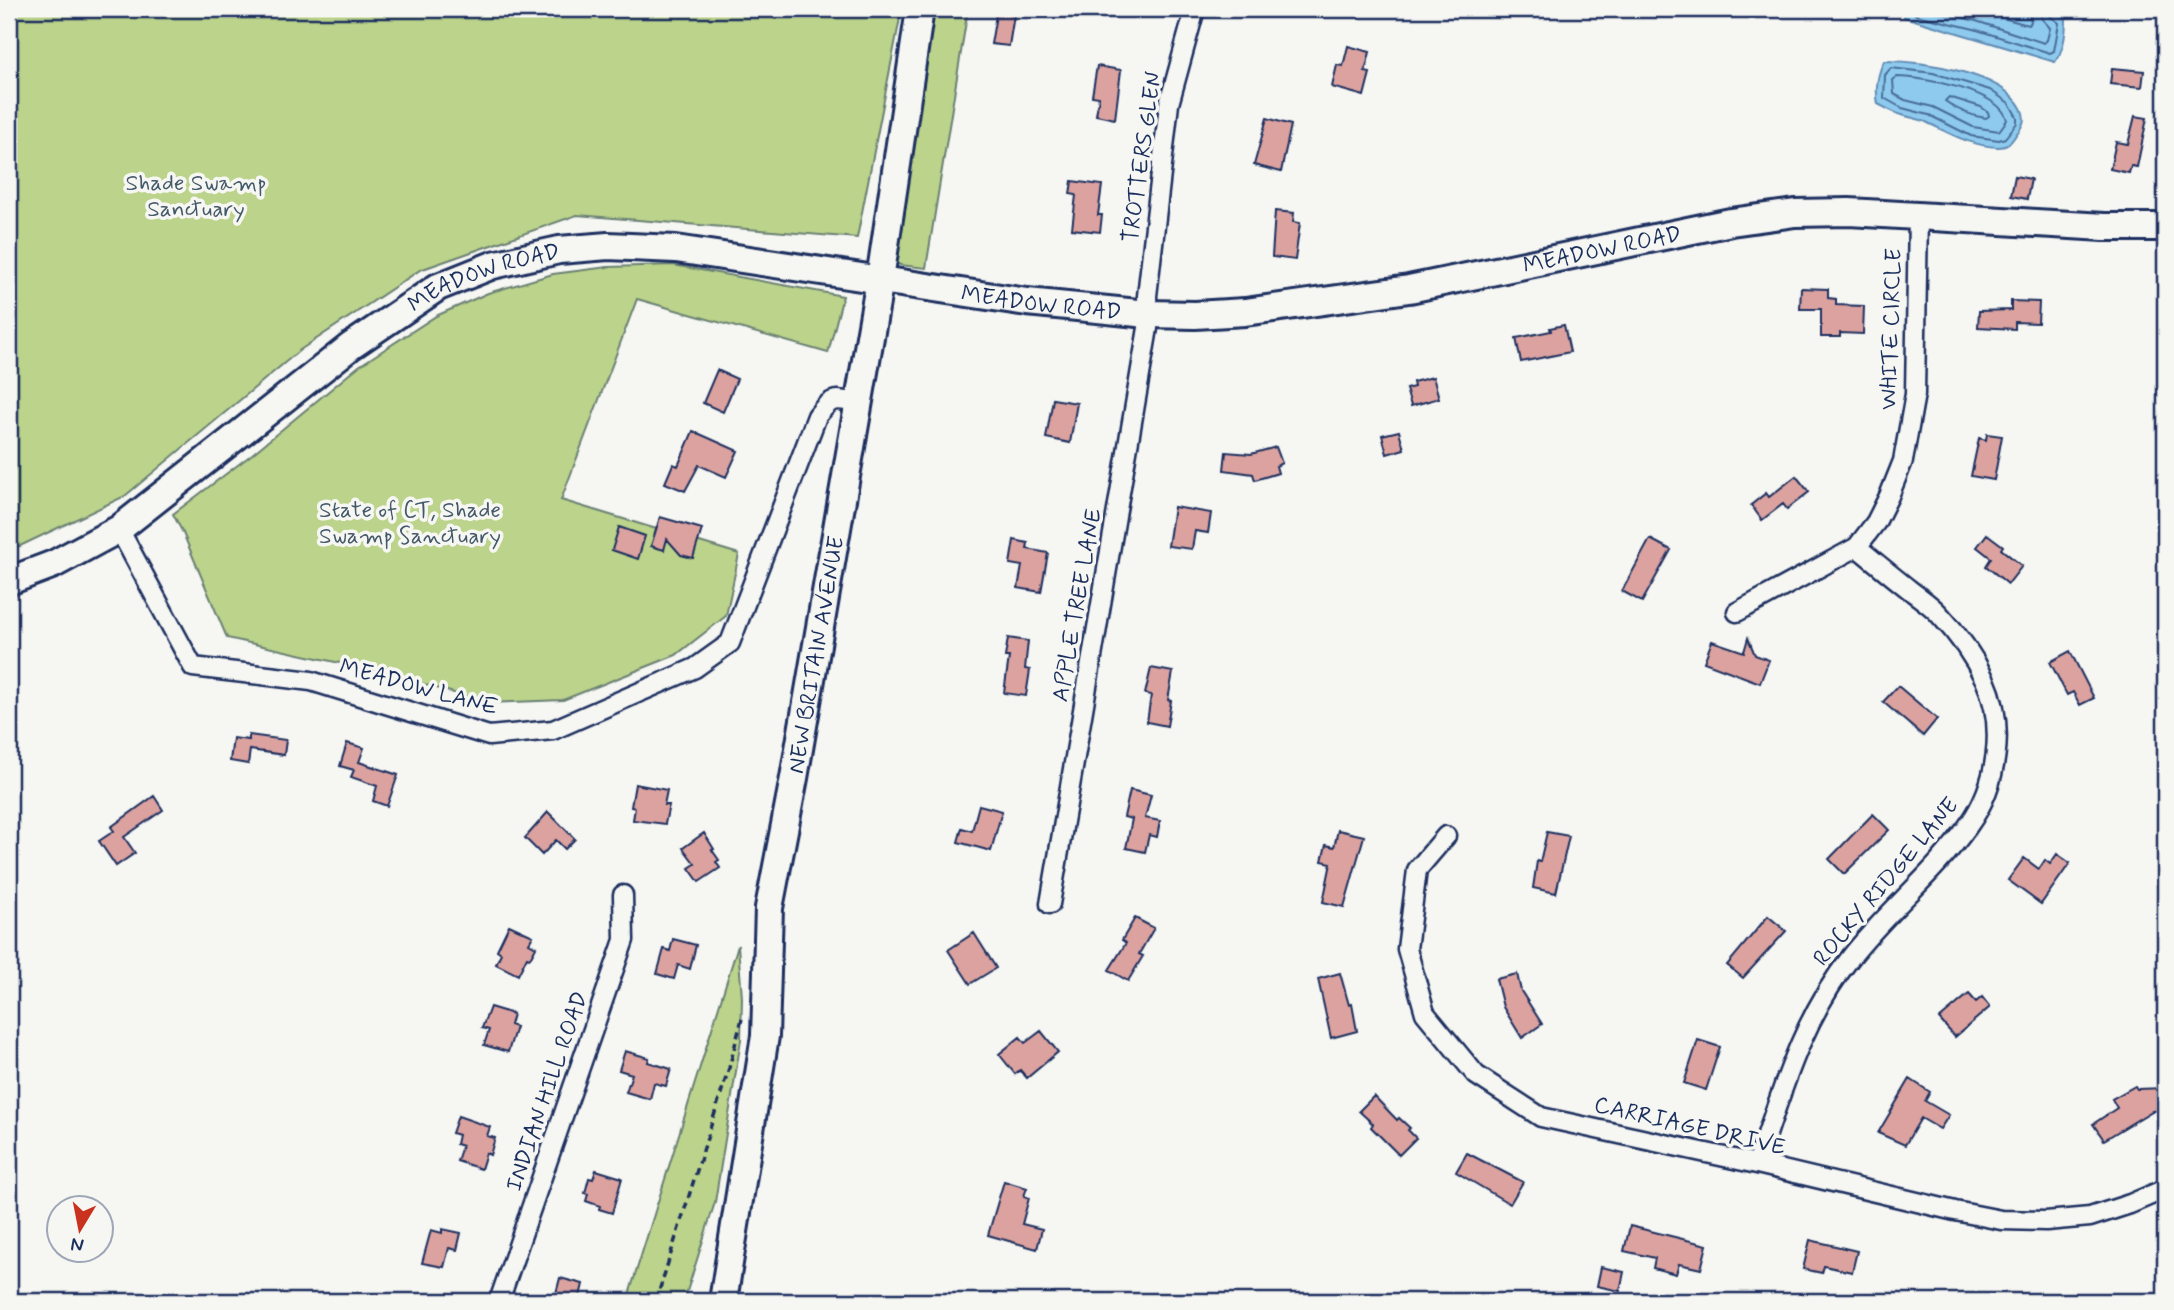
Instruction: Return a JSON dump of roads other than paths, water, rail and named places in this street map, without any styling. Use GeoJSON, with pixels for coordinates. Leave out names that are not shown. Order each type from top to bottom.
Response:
{"type":"FeatureCollection","features":[{"type":"Feature","properties":{"kind":"street","name":"NEW BRITAIN AVENUE"},"geometry":{"type":"LineString","coordinates":[[723,1301],[765,1036],[769,908],[880,279],[920,9]]}},
{"type":"Feature","properties":{"kind":"street","name":"TROTTERS GLEN"},"geometry":{"type":"LineString","coordinates":[[1148,314],[1147,296],[1169,104],[1195,9]]}},
{"type":"Feature","properties":{"kind":"street","name":"MEADOW ROAD"},"geometry":{"type":"LineString","coordinates":[[9,582],[54,564],[120,529],[351,346],[438,288],[493,265],[559,250],[608,246],[676,249],[1027,302],[1148,314],[1245,312],[1409,289],[1731,222],[1795,213],[1849,212],[2104,228],[2165,227]]}},
{"type":"Feature","properties":{"kind":"street","name":"WHITE CIRCLE"},"geometry":{"type":"LineString","coordinates":[[1737,612],[1857,547],[1876,522],[1889,496],[1903,461],[1911,425],[1918,216]]}},
{"type":"Feature","properties":{"kind":"street","name":"APPLE TREE LANE"},"geometry":{"type":"LineString","coordinates":[[1050,904],[1148,314]]}},
{"type":"Feature","properties":{"kind":"street","name":"MEADOW LANE"},"geometry":{"type":"LineString","coordinates":[[120,529],[194,667],[312,681],[489,736],[553,730],[695,668],[730,643],[817,416],[829,402],[837,400],[858,403]]}},
{"type":"Feature","properties":{"kind":"street","name":"ROCKY RIDGE LANE"},"geometry":{"type":"LineString","coordinates":[[1757,1164],[1800,1039],[1824,995],[1851,956],[1969,825],[1984,798],[1993,771],[1997,742],[1994,712],[1984,680],[1964,647],[1938,613],[1857,547]]}},
{"type":"Feature","properties":{"kind":"street","name":"CARRIAGE DRIVE"},"geometry":{"type":"LineString","coordinates":[[1446,836],[1417,870],[1407,949],[1425,1013],[1476,1075],[1541,1117],[2001,1220],[2046,1221],[2090,1217],[2130,1205],[2165,1189]]}},
{"type":"Feature","properties":{"kind":"street","name":"INDIAN HILL ROAD"},"geometry":{"type":"LineString","coordinates":[[499,1301],[624,940],[623,895]]}},
{"type":"Feature","properties":{"kind":"water"},"geometry":{"type":"Polygon","coordinates":[[[1903,9],[2050,9],[2066,18],[2066,29],[2061,52],[2055,62],[1904,17],[1903,9]]]}},
{"type":"Feature","properties":{"kind":"water"},"geometry":{"type":"Polygon","coordinates":[[[1884,61],[1939,66],[1997,85],[2021,108],[2024,118],[2022,126],[2008,144],[2002,147],[1988,146],[1970,142],[1925,122],[1893,112],[1878,104],[1877,82],[1884,61]]]}},
{"type":"Feature","properties":{"kind":"park label","name":"Shade Swamp Sanctuary"},"geometry":{"type":"Point","coordinates":[196,195]}},
{"type":"Feature","properties":{"kind":"park label","name":"State of CT, Shade Swamp Sanctuary"},"geometry":{"type":"Point","coordinates":[410,522]}}]}
